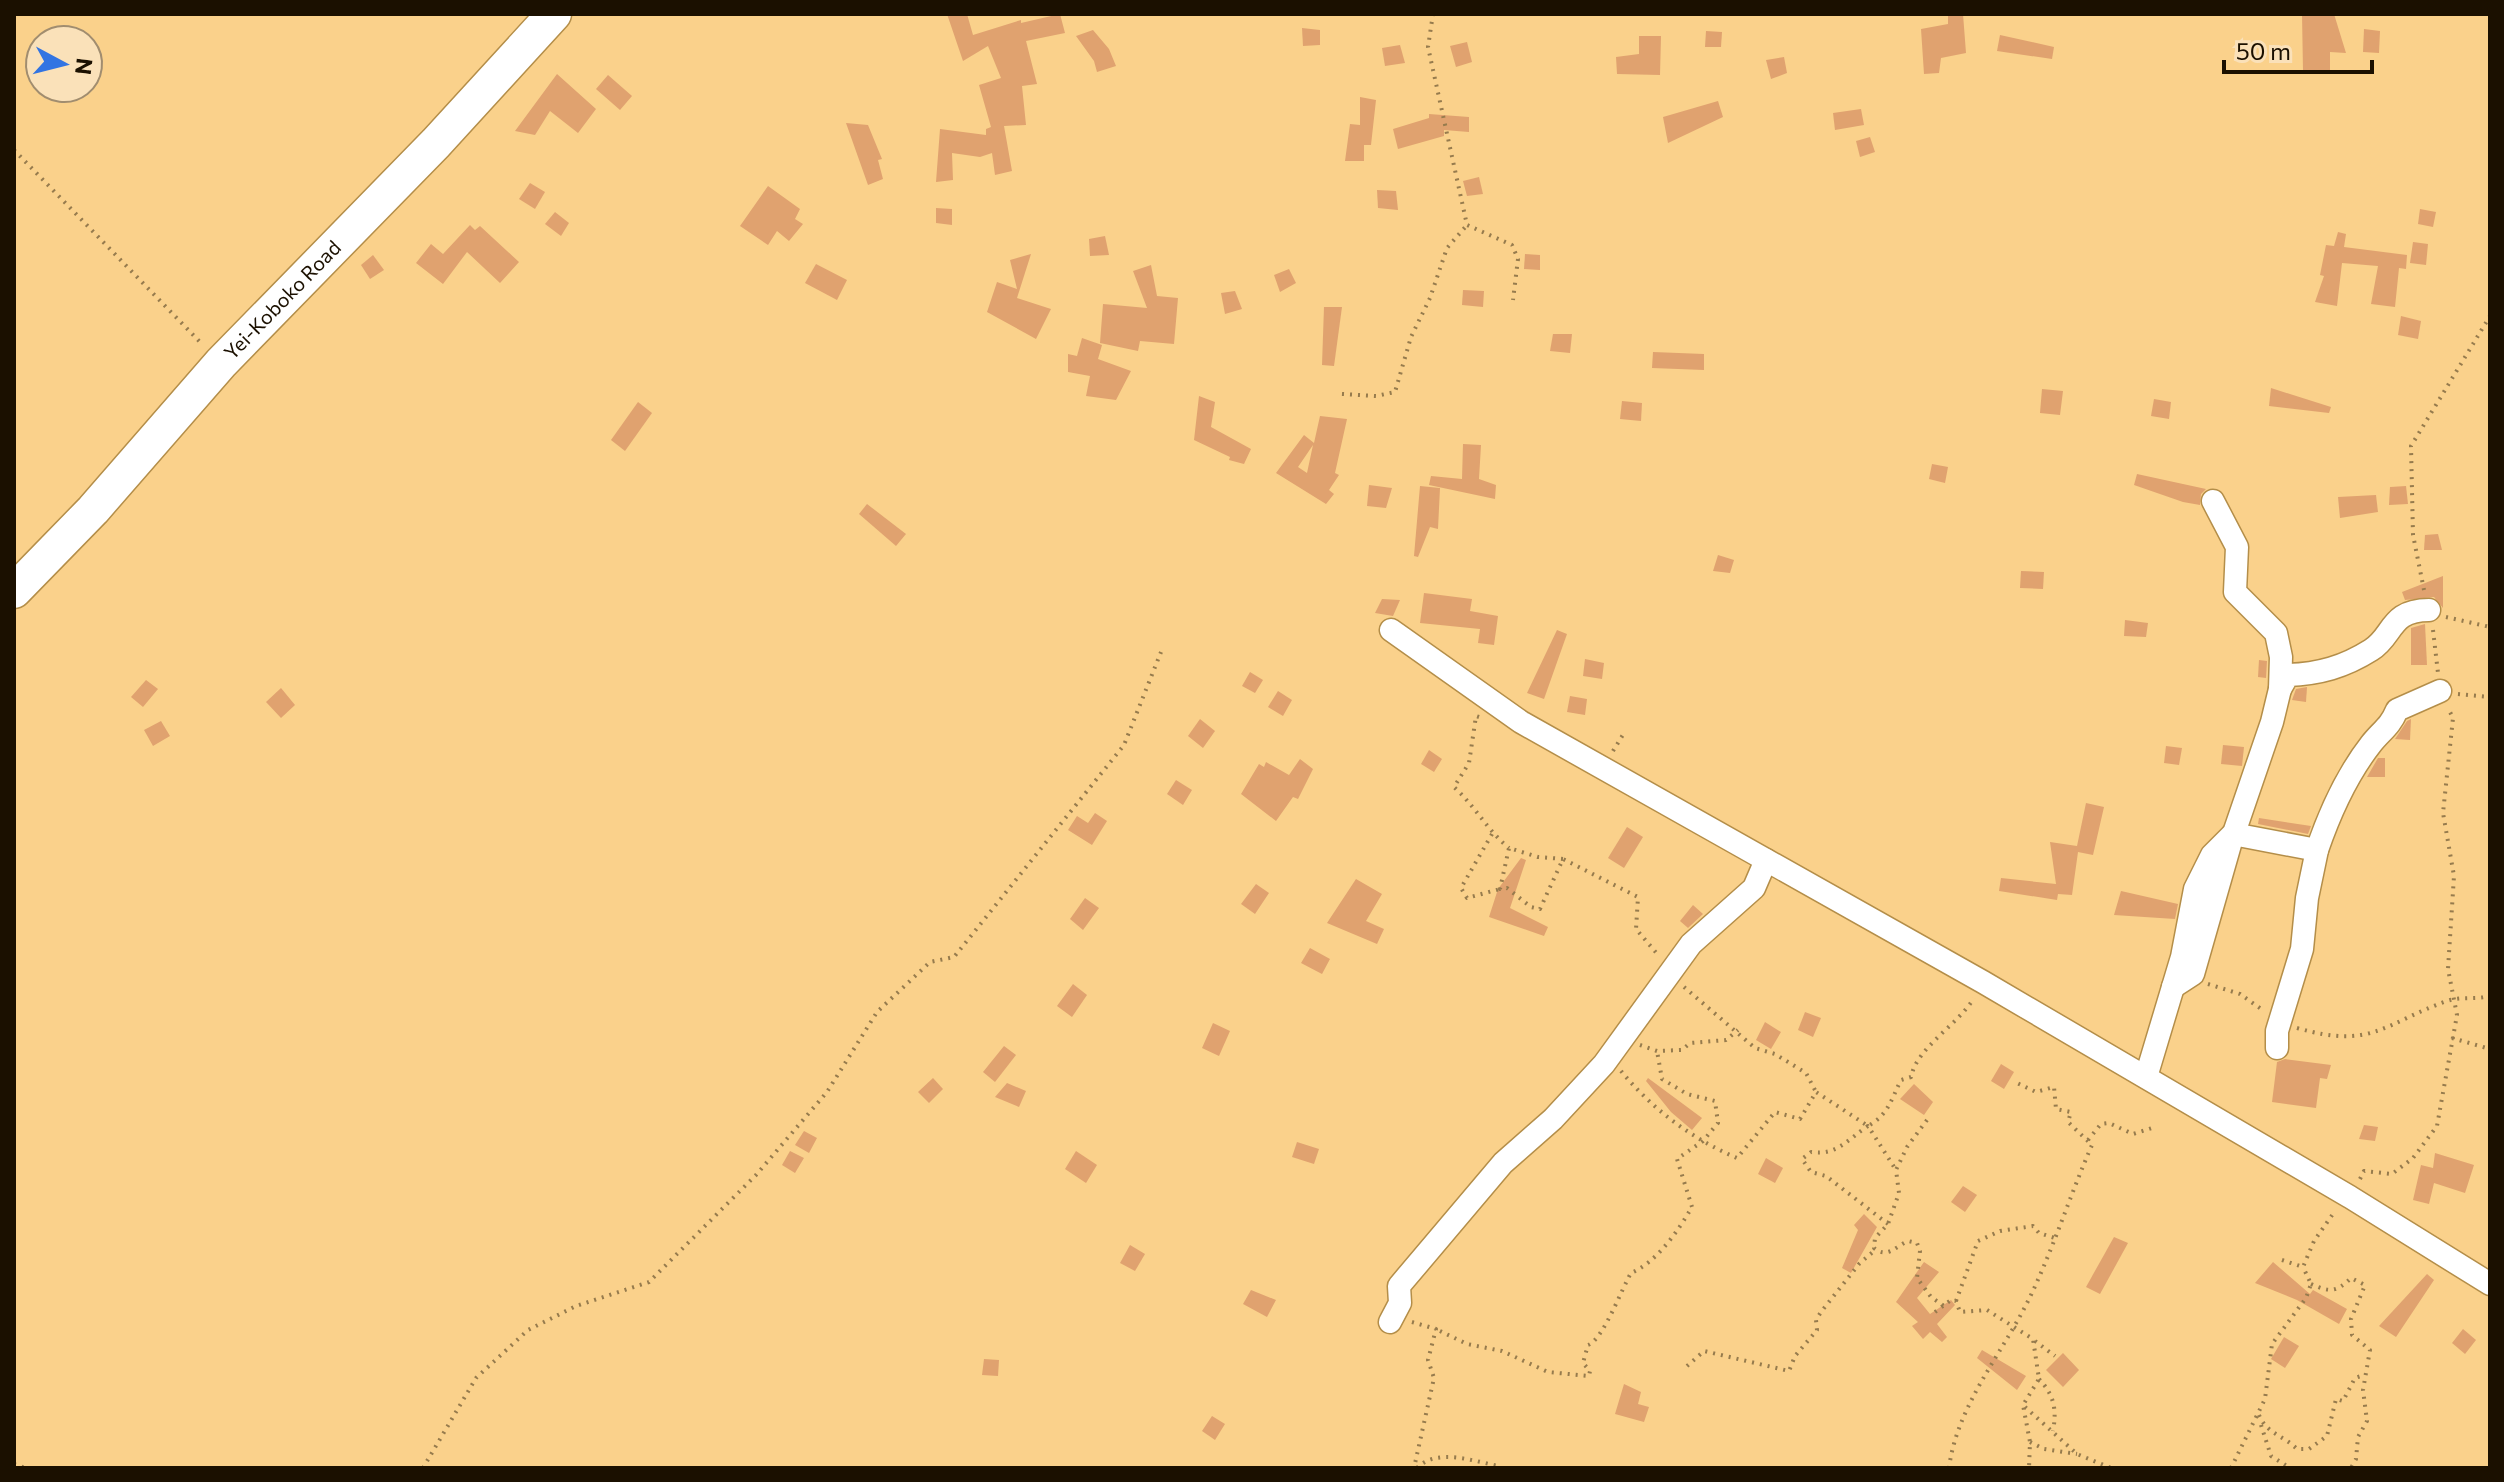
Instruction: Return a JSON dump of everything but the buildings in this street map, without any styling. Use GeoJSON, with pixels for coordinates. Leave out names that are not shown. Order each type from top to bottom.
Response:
{"type":"FeatureCollection","features":[{"type":"Feature","properties":{"kind":"main road","name":"Yei-Koboko Road"},"geometry":{"type":"LineString","coordinates":[[14,591],[93,510],[221,363],[436,143],[554,14]]}},
{"type":"Feature","properties":{"kind":"street"},"geometry":{"type":"LineString","coordinates":[[2146,1077],[2173,987],[2195,889],[2212,855],[2233,834],[2272,722],[2280,689],[2281,657],[2276,633],[2235,592],[2237,547],[2213,501]]}},
{"type":"Feature","properties":{"kind":"street"},"geometry":{"type":"LineString","coordinates":[[2280,689],[2288,675],[2322,674],[2374,649],[2385,632],[2412,610],[2429,610]]}},
{"type":"Feature","properties":{"kind":"street"},"geometry":{"type":"LineString","coordinates":[[1391,630],[1521,722],[1983,982],[2350,1197],[2490,1284]]}},
{"type":"Feature","properties":{"kind":"street"},"geometry":{"type":"LineString","coordinates":[[2277,1048],[2277,1031],[2302,949],[2307,898],[2317,850],[2333,804],[2372,742],[2391,726],[2397,710],[2440,691]]}},
{"type":"Feature","properties":{"kind":"street"},"geometry":{"type":"LineString","coordinates":[[2233,834],[2317,850]]}},
{"type":"Feature","properties":{"kind":"street"},"geometry":{"type":"LineString","coordinates":[[1398,1318],[1399,1286],[1503,1163],[1553,1119],[1613,1052],[1672,970],[1718,917],[1754,888],[1766,860]]}},
{"type":"Feature","properties":{"kind":"path"},"geometry":{"type":"LineString","coordinates":[[1433,14],[1428,47],[1467,225]]}},
{"type":"Feature","properties":{"kind":"path"},"geometry":{"type":"LineString","coordinates":[[14,150],[221,363]]}},
{"type":"Feature","properties":{"kind":"path"},"geometry":{"type":"LineString","coordinates":[[1467,225],[1512,245],[1518,259],[1513,300]]}},
{"type":"Feature","properties":{"kind":"path"},"geometry":{"type":"LineString","coordinates":[[1342,394],[1376,396],[1395,392],[1411,337],[1430,298],[1447,248],[1467,225]]}},
{"type":"Feature","properties":{"kind":"path"},"geometry":{"type":"LineString","coordinates":[[2303,1267],[2326,1219],[2350,1197],[2364,1171],[2392,1174],[2413,1158],[2437,1126],[2457,1015],[2448,969],[2454,876],[2443,813],[2453,718],[2440,691],[2429,610],[2413,535],[2411,446],[2490,316]]}},
{"type":"Feature","properties":{"kind":"path"},"geometry":{"type":"LineString","coordinates":[[2429,610],[2453,620],[2490,627]]}},
{"type":"Feature","properties":{"kind":"path"},"geometry":{"type":"LineString","coordinates":[[423,1468],[476,1378],[528,1330],[576,1306],[649,1282],[766,1163],[827,1092],[877,1012],[930,962],[954,957],[1124,745],[1161,652]]}},
{"type":"Feature","properties":{"kind":"path"},"geometry":{"type":"LineString","coordinates":[[2440,691],[2490,697]]}},
{"type":"Feature","properties":{"kind":"path"},"geometry":{"type":"LineString","coordinates":[[1484,717],[1476,716],[1469,763],[1454,787],[1469,800],[1492,834],[1509,848],[1538,857],[1563,859],[1638,897],[1636,929],[1696,999],[1738,1030],[1755,1048],[1775,1054],[1806,1073],[1816,1092],[1868,1126],[1896,1170],[1899,1193],[1888,1224],[1875,1238],[1874,1248],[1891,1253],[1908,1241],[1917,1243],[1920,1251],[1917,1278],[1931,1297],[1944,1306]]}},
{"type":"Feature","properties":{"kind":"path"},"geometry":{"type":"LineString","coordinates":[[1492,834],[1461,888],[1467,898],[1507,888],[1531,907],[1540,909],[1563,859]]}},
{"type":"Feature","properties":{"kind":"path"},"geometry":{"type":"LineString","coordinates":[[1500,889],[1509,848]]}},
{"type":"Feature","properties":{"kind":"path"},"geometry":{"type":"LineString","coordinates":[[1888,1224],[1826,1176],[1811,1172],[1802,1159],[1811,1152],[1826,1154],[1848,1144],[1888,1111],[1901,1080],[1911,1077],[1914,1061],[1963,1015],[1983,982]]}},
{"type":"Feature","properties":{"kind":"path"},"geometry":{"type":"LineString","coordinates":[[2173,987],[2208,984],[2240,994],[2275,1017]]}},
{"type":"Feature","properties":{"kind":"path"},"geometry":{"type":"LineString","coordinates":[[2287,1023],[2319,1033],[2366,1035],[2454,999],[2490,996]]}},
{"type":"Feature","properties":{"kind":"path"},"geometry":{"type":"LineString","coordinates":[[1738,1030],[1726,1040],[1690,1043],[1682,1050],[1657,1051],[1643,1045],[1613,1052],[1640,1094],[1703,1141],[1737,1158],[1775,1112],[1800,1119],[1816,1092]]}},
{"type":"Feature","properties":{"kind":"path"},"geometry":{"type":"LineString","coordinates":[[2452,1038],[2490,1049]]}},
{"type":"Feature","properties":{"kind":"path"},"geometry":{"type":"LineString","coordinates":[[1440,1331],[1467,1344],[1502,1351],[1548,1372],[1589,1376],[1590,1371],[1583,1363],[1588,1345],[1594,1343],[1603,1329],[1631,1273],[1642,1268],[1674,1236],[1692,1207],[1677,1159],[1703,1141],[1718,1123],[1715,1101],[1687,1094],[1662,1079],[1657,1051]]}},
{"type":"Feature","properties":{"kind":"path"},"geometry":{"type":"LineString","coordinates":[[1949,1468],[1965,1415],[2029,1299],[2066,1217],[2079,1169],[2092,1145],[2068,1122],[2071,1112],[2056,1109],[2054,1087],[2036,1092],[2017,1083]]}},
{"type":"Feature","properties":{"kind":"path"},"geometry":{"type":"LineString","coordinates":[[1896,1170],[1907,1147],[1927,1120]]}},
{"type":"Feature","properties":{"kind":"path"},"geometry":{"type":"LineString","coordinates":[[2088,1140],[2101,1124],[2109,1123],[2133,1134],[2152,1128]]}},
{"type":"Feature","properties":{"kind":"path"},"geometry":{"type":"LineString","coordinates":[[2055,1238],[2039,1233],[2033,1226],[2000,1231],[1978,1241],[1956,1301],[1960,1312],[1987,1310],[2055,1356]]}},
{"type":"Feature","properties":{"kind":"path"},"geometry":{"type":"LineString","coordinates":[[1687,1366],[1704,1351],[1789,1371],[1795,1356],[1817,1330],[1816,1320],[1821,1312],[1859,1264],[1874,1251]]}},
{"type":"Feature","properties":{"kind":"path"},"geometry":{"type":"LineString","coordinates":[[2282,1260],[2303,1267],[2311,1284],[2328,1292],[2340,1290],[2351,1278],[2365,1285],[2351,1319],[2352,1335],[2370,1350],[2364,1375],[2367,1421],[2358,1437],[2356,1459],[2351,1468]]}},
{"type":"Feature","properties":{"kind":"path"},"geometry":{"type":"LineString","coordinates":[[2290,1468],[2266,1449],[2259,1415],[2272,1344],[2306,1298],[2311,1284]]}},
{"type":"Feature","properties":{"kind":"path"},"geometry":{"type":"LineString","coordinates":[[1935,1312],[1956,1301]]}},
{"type":"Feature","properties":{"kind":"path"},"geometry":{"type":"LineString","coordinates":[[1398,1318],[1436,1329],[1428,1360],[1434,1378],[1415,1468]]}},
{"type":"Feature","properties":{"kind":"path"},"geometry":{"type":"LineString","coordinates":[[2033,1339],[2039,1379],[2052,1394],[2056,1416],[2053,1432]]}},
{"type":"Feature","properties":{"kind":"path"},"geometry":{"type":"LineString","coordinates":[[2259,1415],[2264,1428],[2285,1437],[2297,1449],[2309,1449],[2327,1436],[2336,1399],[2343,1401],[2355,1378],[2364,1375]]}},
{"type":"Feature","properties":{"kind":"path"},"geometry":{"type":"LineString","coordinates":[[2029,1468],[2030,1442],[2023,1405],[2039,1379]]}},
{"type":"Feature","properties":{"kind":"path"},"geometry":{"type":"LineString","coordinates":[[2023,1405],[2077,1454]]}},
{"type":"Feature","properties":{"kind":"path"},"geometry":{"type":"LineString","coordinates":[[2231,1468],[2247,1430],[2259,1415]]}},
{"type":"Feature","properties":{"kind":"path"},"geometry":{"type":"LineString","coordinates":[[2030,1442],[2077,1454],[2111,1468]]}},
{"type":"Feature","properties":{"kind":"path"},"geometry":{"type":"LineString","coordinates":[[1415,1468],[1423,1462],[1472,1456],[1481,1463],[1499,1466]]}},
{"type":"Feature","properties":{"kind":"path"},"geometry":{"type":"LineString","coordinates":[[14,1464],[25,1468]]}}]}
